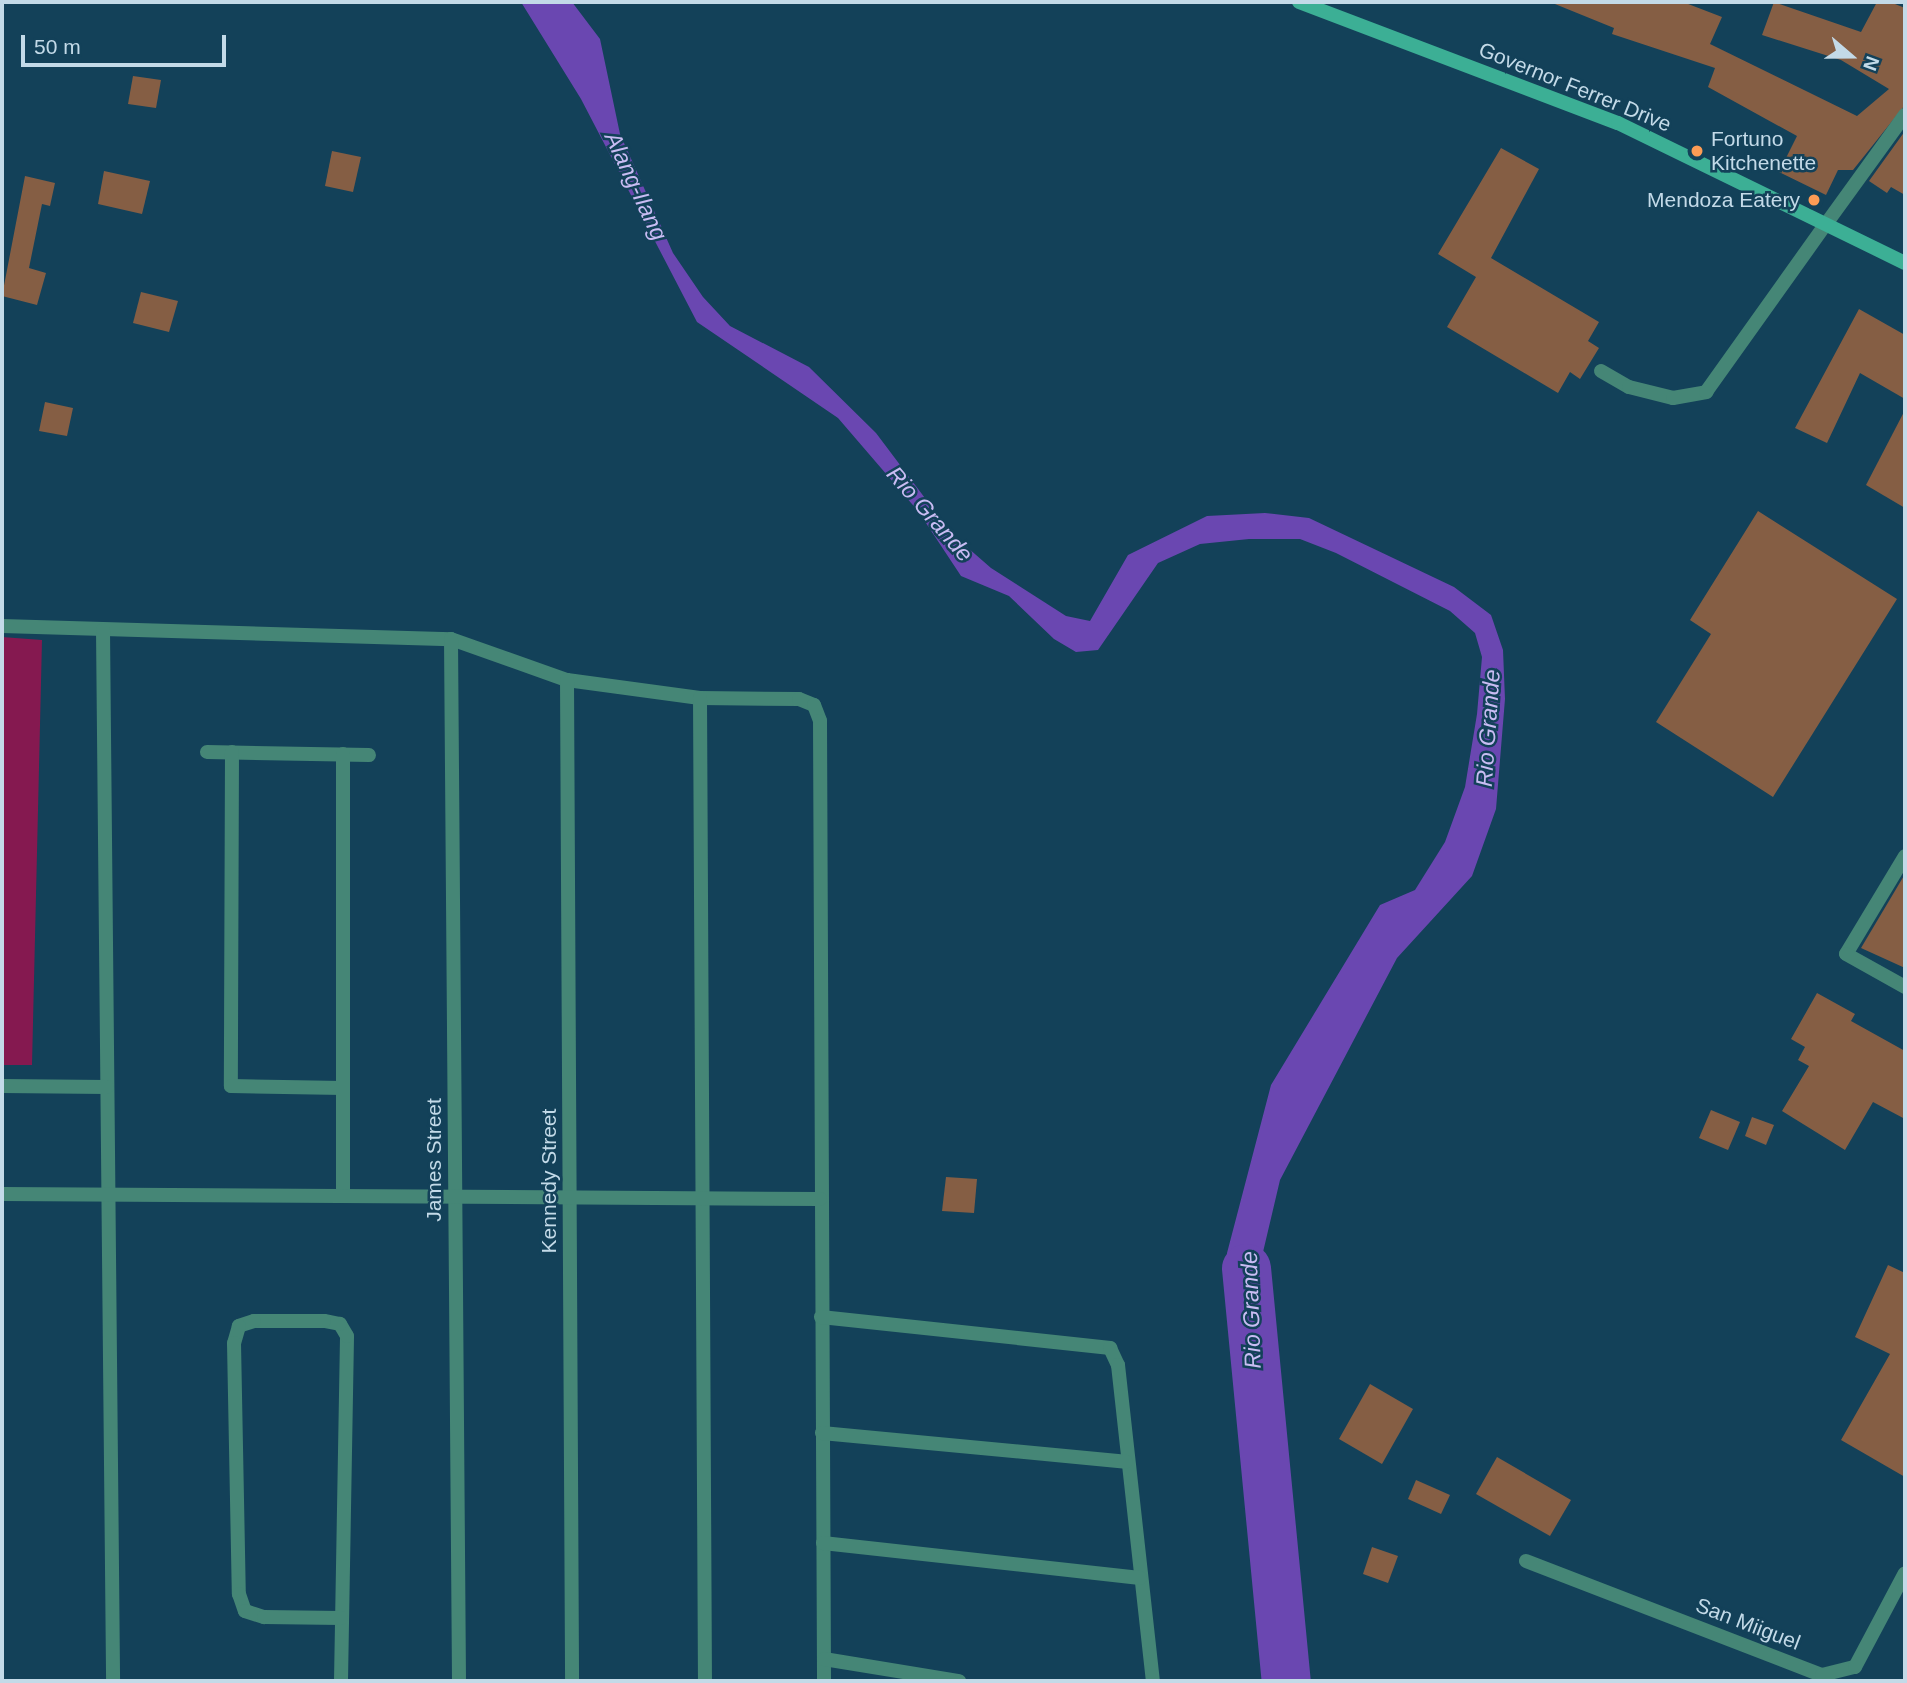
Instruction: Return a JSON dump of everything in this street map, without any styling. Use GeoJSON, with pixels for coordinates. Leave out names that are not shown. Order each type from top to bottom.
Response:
{"type":"FeatureCollection","features":[{"type":"Feature","properties":{"kind":"main road","name":"Governor Ferrer Drive"},"geometry":{"type":"LineString","coordinates":[[1299,2],[1618,123],[1905,263]]}},
{"type":"Feature","properties":{"kind":"street"},"geometry":{"type":"LineString","coordinates":[[1601,371],[1629,387],[1673,398],[1706,392],[1905,115]]}},
{"type":"Feature","properties":{"kind":"street"},"geometry":{"type":"LineString","coordinates":[[2,626],[451,639],[567,680],[700,698],[799,699],[814,705],[820,721],[824,1681]]}},
{"type":"Feature","properties":{"kind":"street"},"geometry":{"type":"LineString","coordinates":[[103,630],[113,1681]]}},
{"type":"Feature","properties":{"kind":"street","name":"James Street"},"geometry":{"type":"LineString","coordinates":[[451,639],[459,1681]]}},
{"type":"Feature","properties":{"kind":"street","name":"Kennedy Street"},"geometry":{"type":"LineString","coordinates":[[567,680],[572,1681]]}},
{"type":"Feature","properties":{"kind":"street"},"geometry":{"type":"LineString","coordinates":[[700,698],[705,1681]]}},
{"type":"Feature","properties":{"kind":"street"},"geometry":{"type":"LineString","coordinates":[[207,752],[369,754]]}},
{"type":"Feature","properties":{"kind":"street"},"geometry":{"type":"LineString","coordinates":[[232,752],[231,1086],[343,1088]]}},
{"type":"Feature","properties":{"kind":"street"},"geometry":{"type":"LineString","coordinates":[[343,754],[343,1196]]}},
{"type":"Feature","properties":{"kind":"street"},"geometry":{"type":"LineString","coordinates":[[1905,856],[1846,954],[1905,987]]}},
{"type":"Feature","properties":{"kind":"street"},"geometry":{"type":"LineString","coordinates":[[2,1086],[107,1087]]}},
{"type":"Feature","properties":{"kind":"street"},"geometry":{"type":"LineString","coordinates":[[2,1194],[820,1199]]}},
{"type":"Feature","properties":{"kind":"street"},"geometry":{"type":"LineString","coordinates":[[821,1317],[1110,1348],[1118,1365],[1126,1462],[1153,1681]]}},
{"type":"Feature","properties":{"kind":"street"},"geometry":{"type":"LineString","coordinates":[[341,1618],[264,1617],[245,1611],[239,1594],[234,1343],[239,1326],[254,1321],[324,1321],[340,1324],[347,1336],[341,1681]]}},
{"type":"Feature","properties":{"kind":"street"},"geometry":{"type":"LineString","coordinates":[[822,1433],[1126,1462]]}},
{"type":"Feature","properties":{"kind":"street"},"geometry":{"type":"LineString","coordinates":[[823,1544],[1140,1578]]}},
{"type":"Feature","properties":{"kind":"street","name":"San Miiguel"},"geometry":{"type":"LineString","coordinates":[[1526,1561],[1822,1675],[1855,1667],[1905,1573]]}},
{"type":"Feature","properties":{"kind":"street"},"geometry":{"type":"LineString","coordinates":[[824,1659],[959,1681]]}},
{"type":"Feature","properties":{"kind":"shaded area"},"geometry":{"type":"Polygon","coordinates":[[[2,637],[42,640],[32,1065],[2,1065],[2,637]]]}},
{"type":"Feature","properties":{"kind":"water","name":"Alang-Ilang"},"geometry":{"type":"Polygon","coordinates":[[[521,2],[572,2],[600,39],[620,134],[673,253],[703,297],[730,326],[809,367],[876,433],[952,534],[991,568],[1066,616],[1090,621],[1128,555],[1207,516],[1265,513],[1309,518],[1454,587],[1491,615],[1503,650],[1505,699],[1496,809],[1472,876],[1397,958],[1280,1180],[1259,1269],[1268,1336],[1231,1334],[1227,1253],[1271,1085],[1380,905],[1415,890],[1445,842],[1465,787],[1477,714],[1482,657],[1475,633],[1450,611],[1336,553],[1300,539],[1249,539],[1200,544],[1158,563],[1098,650],[1076,652],[1054,639],[1009,596],[961,576],[918,511],[838,418],[697,322],[581,99],[521,2]]]}},
{"type":"Feature","properties":{"kind":"building"},"geometry":{"type":"Polygon","coordinates":[[[1550,2],[1683,2],[1722,17],[1710,44],[1857,116],[1889,89],[1841,60],[1762,35],[1774,2],[1861,32],[1877,2],[1890,2],[1905,8],[1905,105],[1853,170],[1838,170],[1826,195],[1779,172],[1797,136],[1708,87],[1715,68],[1612,34],[1614,28],[1550,2]]]}},
{"type":"Feature","properties":{"kind":"building"},"geometry":{"type":"Polygon","coordinates":[[[133,76],[161,80],[156,108],[128,104],[133,76]]]}},
{"type":"Feature","properties":{"kind":"building"},"geometry":{"type":"Polygon","coordinates":[[[1905,131],[1905,195],[1891,187],[1887,193],[1869,181],[1905,131]]]}},
{"type":"Feature","properties":{"kind":"building"},"geometry":{"type":"Polygon","coordinates":[[[1501,148],[1539,169],[1491,258],[1599,322],[1588,341],[1599,348],[1580,379],[1570,372],[1558,393],[1447,327],[1476,277],[1438,254],[1501,148]]]}},
{"type":"Feature","properties":{"kind":"building"},"geometry":{"type":"Polygon","coordinates":[[[332,151],[361,157],[353,192],[325,186],[332,151]]]}},
{"type":"Feature","properties":{"kind":"building"},"geometry":{"type":"Polygon","coordinates":[[[104,171],[150,181],[142,214],[98,204],[104,171]]]}},
{"type":"Feature","properties":{"kind":"building"},"geometry":{"type":"Polygon","coordinates":[[[25,176],[55,183],[50,206],[42,204],[29,268],[46,273],[37,305],[2,296],[25,176]]]}},
{"type":"Feature","properties":{"kind":"building"},"geometry":{"type":"Polygon","coordinates":[[[141,292],[178,301],[169,332],[133,323],[141,292]]]}},
{"type":"Feature","properties":{"kind":"building"},"geometry":{"type":"Polygon","coordinates":[[[1859,309],[1905,335],[1905,399],[1860,373],[1827,443],[1795,428],[1859,309]]]}},
{"type":"Feature","properties":{"kind":"building"},"geometry":{"type":"Polygon","coordinates":[[[45,402],[73,408],[67,436],[39,431],[45,402]]]}},
{"type":"Feature","properties":{"kind":"building"},"geometry":{"type":"Polygon","coordinates":[[[1905,410],[1905,508],[1866,485],[1905,410]]]}},
{"type":"Feature","properties":{"kind":"building"},"geometry":{"type":"Polygon","coordinates":[[[1758,511],[1897,599],[1773,797],[1656,722],[1711,634],[1690,620],[1758,511]]]}},
{"type":"Feature","properties":{"kind":"building"},"geometry":{"type":"Polygon","coordinates":[[[1905,874],[1905,968],[1861,948],[1905,874]]]}},
{"type":"Feature","properties":{"kind":"building"},"geometry":{"type":"Polygon","coordinates":[[[1817,993],[1855,1014],[1851,1021],[1905,1051],[1905,1119],[1873,1102],[1845,1150],[1782,1111],[1809,1066],[1798,1060],[1805,1047],[1791,1039],[1817,993]]]}},
{"type":"Feature","properties":{"kind":"building"},"geometry":{"type":"Polygon","coordinates":[[[1711,1110],[1740,1122],[1728,1150],[1699,1138],[1711,1110]]]}},
{"type":"Feature","properties":{"kind":"building"},"geometry":{"type":"Polygon","coordinates":[[[1752,1117],[1774,1125],[1766,1145],[1745,1136],[1752,1117]]]}},
{"type":"Feature","properties":{"kind":"building"},"geometry":{"type":"Polygon","coordinates":[[[946,1177],[977,1179],[974,1213],[942,1211],[946,1177]]]}},
{"type":"Feature","properties":{"kind":"building"},"geometry":{"type":"Polygon","coordinates":[[[1888,1265],[1905,1273],[1905,1477],[1841,1440],[1890,1354],[1855,1337],[1888,1265]]]}},
{"type":"Feature","properties":{"kind":"building"},"geometry":{"type":"Polygon","coordinates":[[[1370,1384],[1413,1409],[1382,1464],[1339,1439],[1370,1384]]]}},
{"type":"Feature","properties":{"kind":"building"},"geometry":{"type":"Polygon","coordinates":[[[1497,1457],[1571,1500],[1550,1536],[1476,1494],[1497,1457]]]}},
{"type":"Feature","properties":{"kind":"building"},"geometry":{"type":"Polygon","coordinates":[[[1416,1480],[1450,1495],[1441,1514],[1408,1499],[1416,1480]]]}},
{"type":"Feature","properties":{"kind":"building"},"geometry":{"type":"Polygon","coordinates":[[[1372,1547],[1398,1556],[1388,1583],[1363,1574],[1372,1547]]]}},
{"type":"Feature","properties":{"kind":"waterway","name":"Rio Grande"},"geometry":{"type":"LineString","coordinates":[[1246,1268],[1286,1681]]}},
{"type":"Feature","properties":{"kind":"place","name":"Fortuno Kitchenette"},"geometry":{"type":"Point","coordinates":[1697,151]}},
{"type":"Feature","properties":{"kind":"place","name":"Mendoza Eatery"},"geometry":{"type":"Point","coordinates":[1814,200]}}]}
